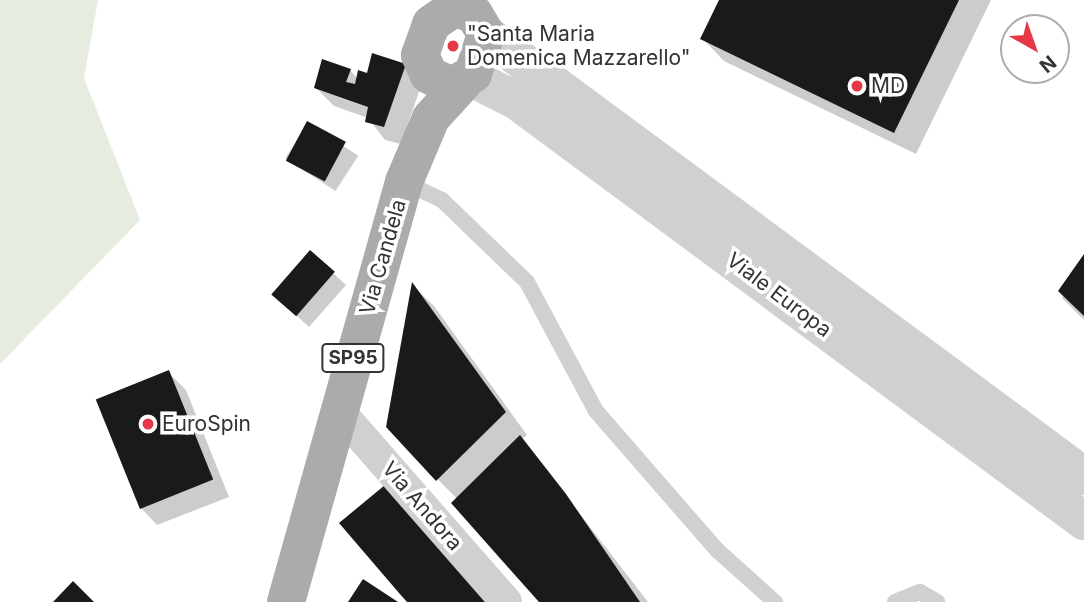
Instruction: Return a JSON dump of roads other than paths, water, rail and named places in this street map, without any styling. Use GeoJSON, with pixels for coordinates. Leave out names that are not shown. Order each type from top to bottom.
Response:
{"type":"FeatureCollection","features":[{"type":"Feature","properties":{"kind":"main road"},"geometry":{"type":"LineString","coordinates":[[454,79],[421,60],[422,41],[466,11]]}},
{"type":"Feature","properties":{"kind":"main road","name":"Via Candela"},"geometry":{"type":"LineString","coordinates":[[286,602],[404,182],[431,118],[454,79],[466,11]]}},
{"type":"Feature","properties":{"kind":"street","name":"Viale Europa"},"geometry":{"type":"LineString","coordinates":[[466,11],[1084,476]]}},
{"type":"Feature","properties":{"kind":"street","name":"Viale Europa"},"geometry":{"type":"LineString","coordinates":[[454,79],[517,101],[1084,521]]}},
{"type":"Feature","properties":{"kind":"street","name":"Via Andora"},"geometry":{"type":"LineString","coordinates":[[338,410],[506,602]]}},
{"type":"Feature","properties":{"kind":"lane"},"geometry":{"type":"LineString","coordinates":[[404,182],[442,200],[527,282],[596,411],[717,550],[775,602]]}},
{"type":"Feature","properties":{"kind":"lane"},"geometry":{"type":"LineString","coordinates":[[895,602],[920,593],[937,602]]}},
{"type":"Feature","properties":{"kind":"place","name":"\"Santa Maria Domenica Mazzarello\""},"geometry":{"type":"Point","coordinates":[453,46]}},
{"type":"Feature","properties":{"kind":"place","name":"MD"},"geometry":{"type":"Point","coordinates":[857,86]}},
{"type":"Feature","properties":{"kind":"place","name":"EuroSpin"},"geometry":{"type":"Point","coordinates":[148,424]}}]}
